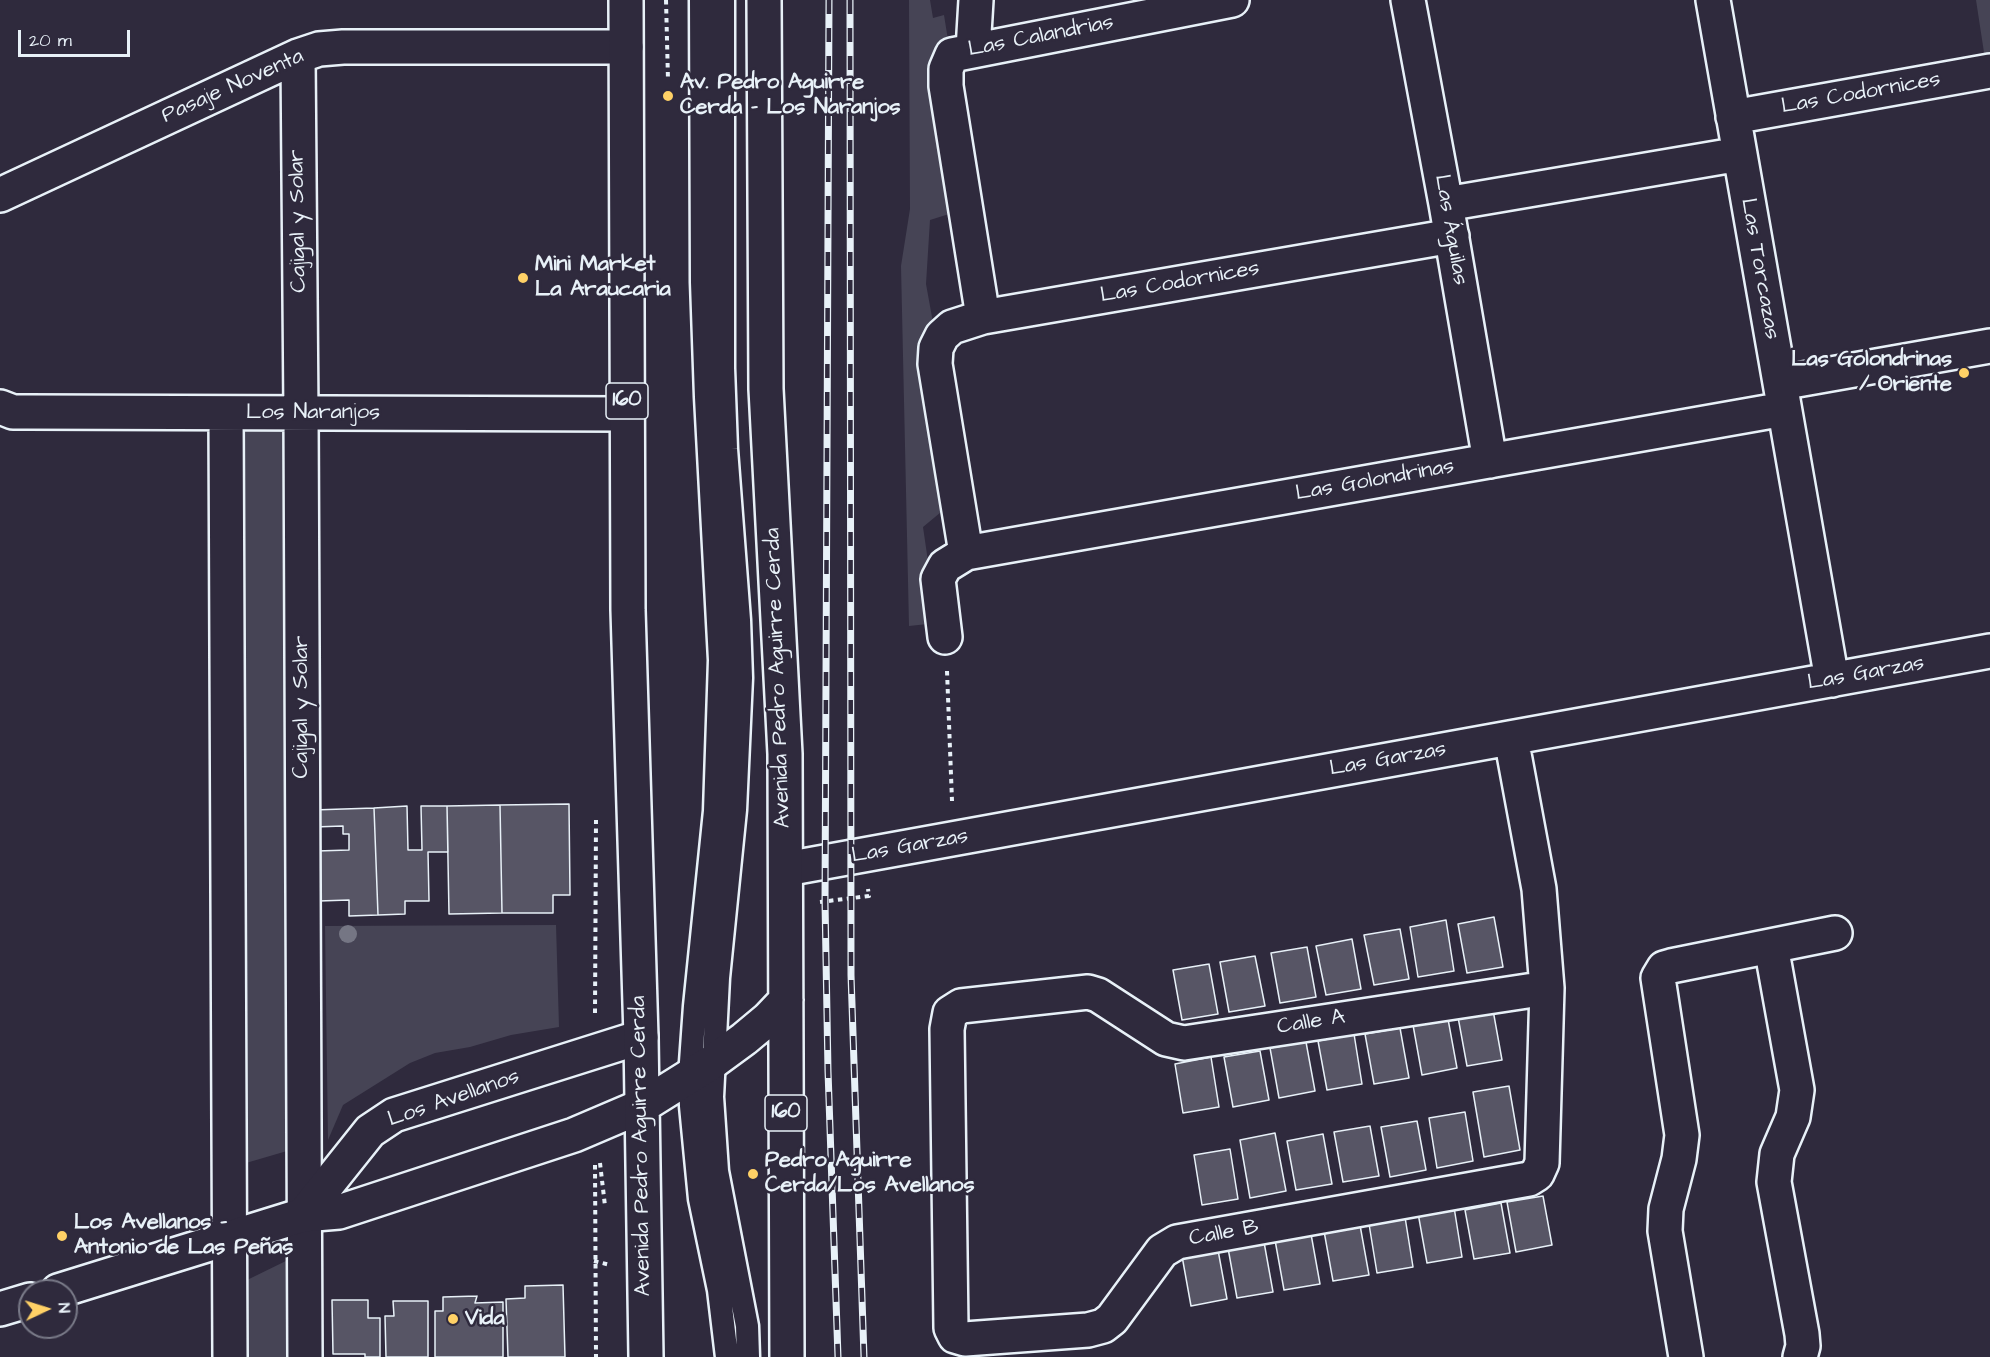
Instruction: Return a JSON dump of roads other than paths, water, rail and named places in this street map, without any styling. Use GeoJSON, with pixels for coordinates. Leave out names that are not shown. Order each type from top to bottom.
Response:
{"type":"FeatureCollection","features":[{"type":"Feature","properties":{"kind":"main road","name":"Avenida Pedro Aguirre Cerda"},"geometry":{"type":"LineString","coordinates":[[626,0],[628,610],[641,1037],[646,1357]]}},
{"type":"Feature","properties":{"kind":"main road","name":"Avenida Pedro Aguirre Cerda"},"geometry":{"type":"LineString","coordinates":[[764,0],[765,356],[785,754],[787,1357]]}},
{"type":"Feature","properties":{"kind":"main road"},"geometry":{"type":"LineString","coordinates":[[973,50],[976,0]]}},
{"type":"Feature","properties":{"kind":"main road","name":"Las Calandrias"},"geometry":{"type":"LineString","coordinates":[[983,317],[946,86],[946,69],[952,55],[1232,0]]}},
{"type":"Feature","properties":{"kind":"main road","name":"Las Águilas"},"geometry":{"type":"LineString","coordinates":[[1408,0],[1452,236],[1490,461]]}},
{"type":"Feature","properties":{"kind":"main road","name":"Las Torcazas"},"geometry":{"type":"LineString","coordinates":[[1713,0],[1832,680]]}},
{"type":"Feature","properties":{"kind":"main road","name":"Pasaje Noventa"},"geometry":{"type":"LineString","coordinates":[[0,195],[298,56],[319,49],[343,47],[626,47]]}},
{"type":"Feature","properties":{"kind":"main road","name":"Cajigal y Solar"},"geometry":{"type":"LineString","coordinates":[[298,56],[305,1357]]}},
{"type":"Feature","properties":{"kind":"main road","name":"Las Codornices"},"geometry":{"type":"LineString","coordinates":[[1733,117],[1990,71]]}},
{"type":"Feature","properties":{"kind":"main road"},"geometry":{"type":"LineString","coordinates":[[1446,204],[1740,154]]}},
{"type":"Feature","properties":{"kind":"main road","name":"Las Codornices"},"geometry":{"type":"LineString","coordinates":[[966,553],[935,364],[936,348],[942,336],[952,327],[983,317],[1452,236]]}},
{"type":"Feature","properties":{"kind":"main road","name":"Las Golondrinas"},"geometry":{"type":"LineString","coordinates":[[966,553],[1490,461],[1782,396],[1990,346]]}},
{"type":"Feature","properties":{"kind":"main road","name":"Los Naranjos"},"geometry":{"type":"LineString","coordinates":[[0,407],[13,412],[627,414]]}},
{"type":"Feature","properties":{"kind":"main road"},"geometry":{"type":"LineString","coordinates":[[226,413],[230,1357]]}},
{"type":"Feature","properties":{"kind":"main road"},"geometry":{"type":"LineString","coordinates":[[945,638],[938,579],[945,566],[966,553]]}},
{"type":"Feature","properties":{"kind":"main road","name":"Las Garzas"},"geometry":{"type":"LineString","coordinates":[[786,869],[1990,651]]}},
{"type":"Feature","properties":{"kind":"main road"},"geometry":{"type":"LineString","coordinates":[[1511,738],[1539,889],[1547,988]]}},
{"type":"Feature","properties":{"kind":"main road"},"geometry":{"type":"LineString","coordinates":[[1686,1357],[1665,1231],[1666,1209],[1679,1159],[1682,1135],[1658,978],[1664,968],[1671,966],[1836,933]]}},
{"type":"Feature","properties":{"kind":"main road"},"geometry":{"type":"LineString","coordinates":[[1772,946],[1797,1090],[1793,1117],[1777,1154],[1774,1182],[1802,1334],[1803,1346],[1800,1357]]}},
{"type":"Feature","properties":{"kind":"main road","name":"Calle A"},"geometry":{"type":"LineString","coordinates":[[951,1328],[947,1029],[951,1013],[961,1006],[1088,992],[1098,995],[1166,1039],[1184,1043],[1547,988]]}},
{"type":"Feature","properties":{"kind":"main road","name":"Calle B"},"geometry":{"type":"LineString","coordinates":[[951,1328],[955,1336],[965,1339],[1088,1330],[1103,1326],[1112,1320],[1162,1251],[1177,1242],[1529,1179],[1537,1174],[1542,1163],[1547,988]]}},
{"type":"Feature","properties":{"kind":"main road"},"geometry":{"type":"LineString","coordinates":[[78,1285],[303,1215],[339,1212],[595,1126],[642,1106],[702,1068],[752,1032],[786,1000]]}},
{"type":"Feature","properties":{"kind":"main road","name":"Los Avellanos"},"geometry":{"type":"LineString","coordinates":[[303,1215],[370,1131],[394,1115],[641,1037]]}},
{"type":"Feature","properties":{"kind":"main road"},"geometry":{"type":"LineString","coordinates":[[0,1309],[18,1304]]}},
{"type":"Feature","properties":{"kind":"lane"},"geometry":{"type":"LineString","coordinates":[[701,0],[702,293],[720,660],[716,811],[696,995],[702,1068],[712,1097],[717,1170],[747,1326],[748,1357]]}},
{"type":"Feature","properties":{"kind":"lane"},"geometry":{"type":"LineString","coordinates":[[723,0],[723,368],[741,678],[735,810],[718,978],[691,1116],[700,1199],[719,1290],[728,1357]]}},
{"type":"Feature","properties":{"kind":"railway"},"geometry":{"type":"LineString","coordinates":[[829,0],[825,902],[828,1071],[838,1357]]}},
{"type":"Feature","properties":{"kind":"railway"},"geometry":{"type":"LineString","coordinates":[[850,0],[851,975],[864,1357]]}},
{"type":"Feature","properties":{"kind":"place","name":"Av. Pedro Aguirre Cerda - Los Naranjos"},"geometry":{"type":"Point","coordinates":[668,96]}},
{"type":"Feature","properties":{"kind":"place","name":"Mini Market La Araucaria"},"geometry":{"type":"Point","coordinates":[523,278]}},
{"type":"Feature","properties":{"kind":"place","name":"Las Golondrinas / Oriente"},"geometry":{"type":"Point","coordinates":[1964,373]}},
{"type":"Feature","properties":{"kind":"place","name":"Pedro Aguirre Cerda/Los Avellanos"},"geometry":{"type":"Point","coordinates":[753,1174]}},
{"type":"Feature","properties":{"kind":"place","name":"Los Avellanos - Antonio de Las Peñas"},"geometry":{"type":"Point","coordinates":[62,1236]}},
{"type":"Feature","properties":{"kind":"place","name":"Vida"},"geometry":{"type":"Point","coordinates":[453,1319]}}]}
